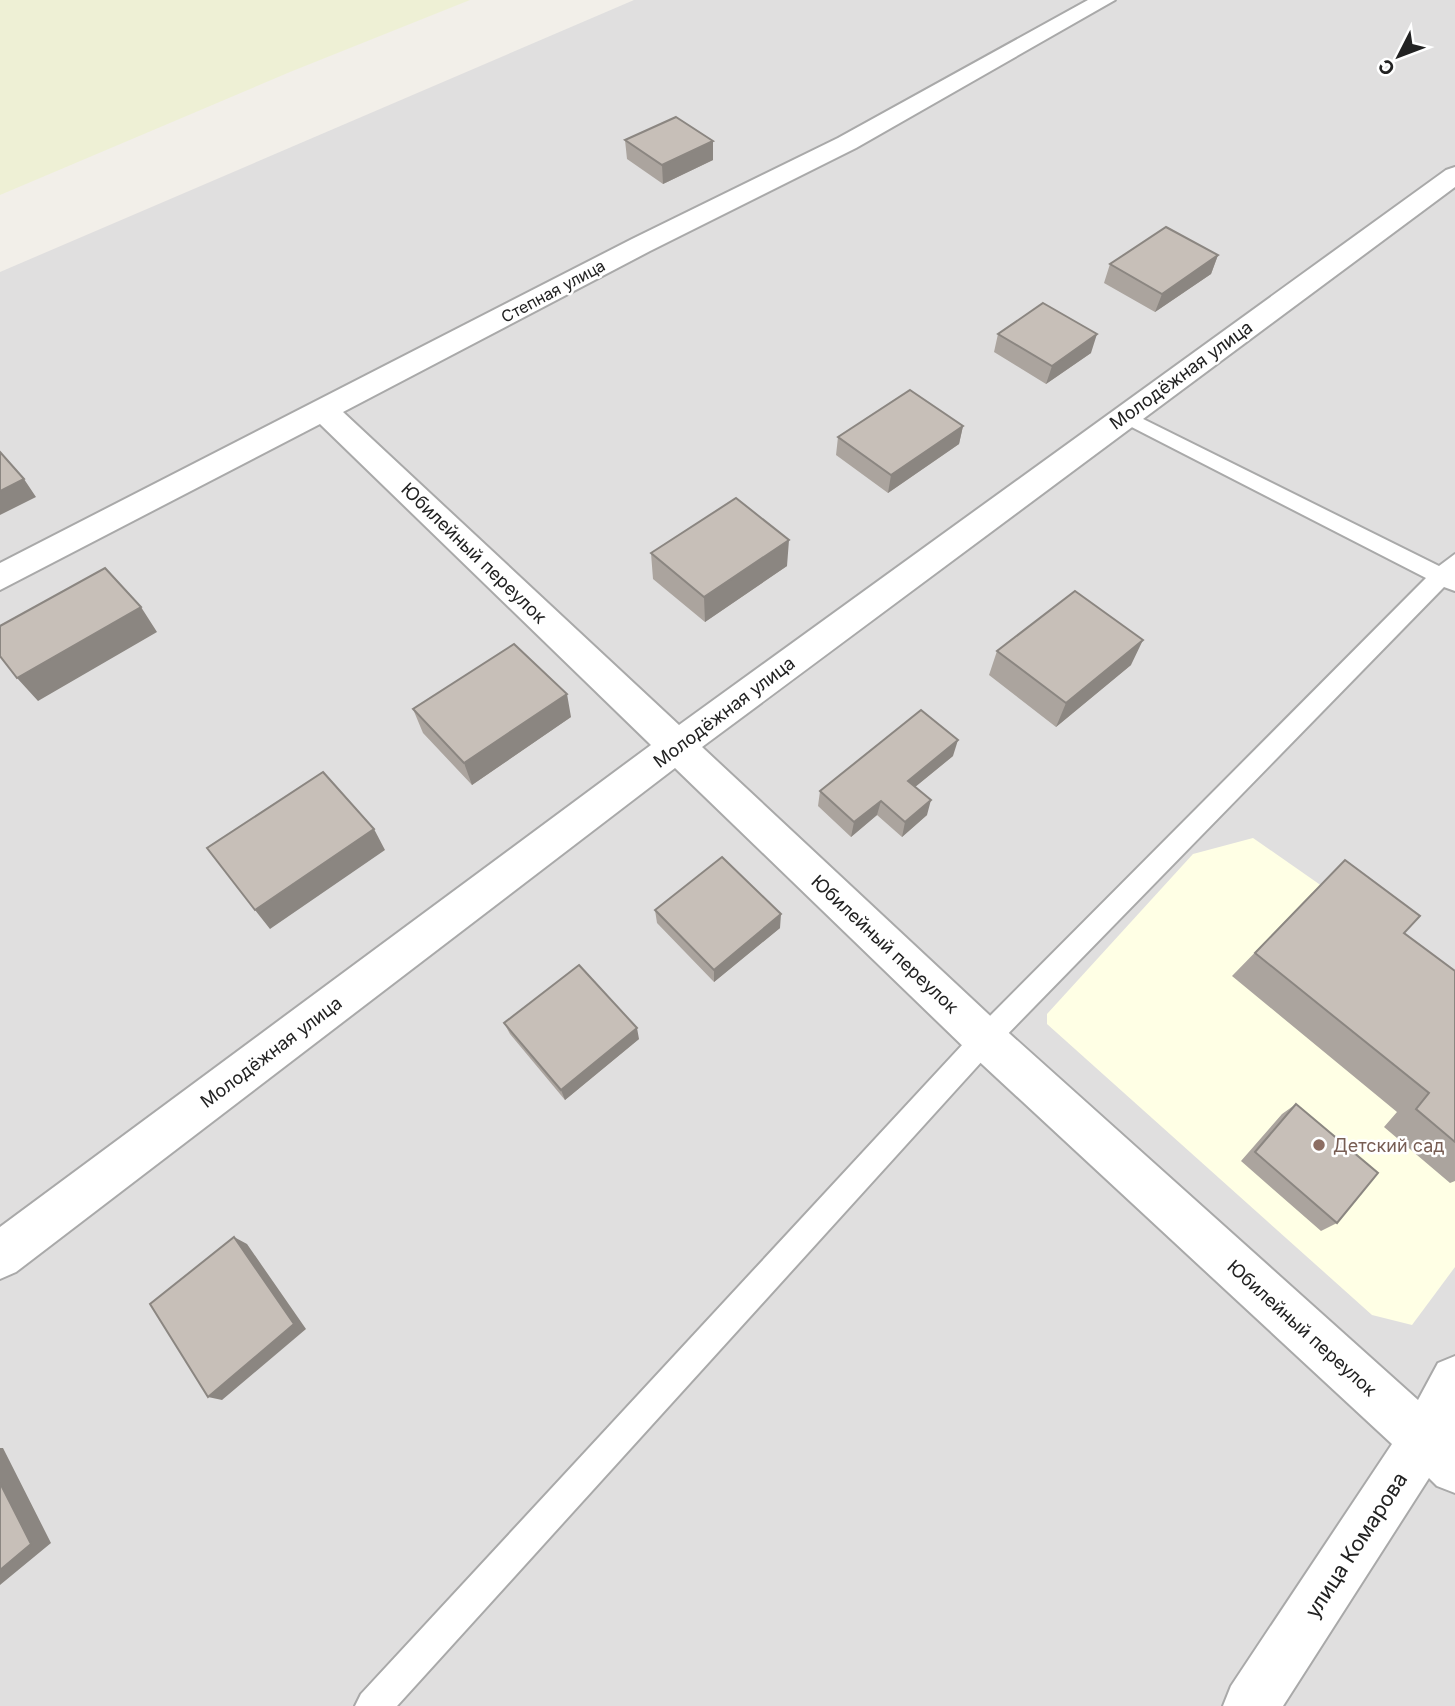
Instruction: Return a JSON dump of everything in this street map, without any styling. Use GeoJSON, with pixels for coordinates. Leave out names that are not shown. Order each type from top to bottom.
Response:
{"type":"FeatureCollection","features":[{"type":"Feature","properties":{"kind":"street","name":"Степная улица"},"geometry":{"type":"LineString","coordinates":[[0,578],[640,244],[847,143],[1104,0]]}},
{"type":"Feature","properties":{"kind":"street","name":"Молодёжная улица"},"geometry":{"type":"LineString","coordinates":[[0,1256],[677,746],[1455,175]]}},
{"type":"Feature","properties":{"kind":"street","name":"Юбилейный переулок"},"geometry":{"type":"LineString","coordinates":[[324,411],[985,1039],[1440,1454]]}},
{"type":"Feature","properties":{"kind":"street","name":"улица Комарова"},"geometry":{"type":"LineString","coordinates":[[1251,1706],[1440,1454],[1455,1380]]}},
{"type":"Feature","properties":{"kind":"lane"},"geometry":{"type":"LineString","coordinates":[[373,1706],[985,1039],[1450,573],[1125,416]]}},
{"type":"Feature","properties":{"kind":"shaded area"},"geometry":{"type":"Polygon","coordinates":[[[0,0],[470,0],[290,72],[0,195],[0,0]]]}},
{"type":"Feature","properties":{"kind":"shaded area"},"geometry":{"type":"Polygon","coordinates":[[[634,0],[1455,0],[1455,1706],[0,1706],[0,272],[634,0]]]}},
{"type":"Feature","properties":{"kind":"shaded area","name":"Детский сад"},"geometry":{"type":"Polygon","coordinates":[[[1253,838],[1455,979],[1455,1267],[1412,1325],[1372,1315],[1047,1024],[1047,1014],[1193,854],[1253,838]]]}},
{"type":"Feature","properties":{"kind":"building"},"geometry":{"type":"Polygon","coordinates":[[[676,117],[713,141],[662,165],[625,140],[676,117]]]}},
{"type":"Feature","properties":{"kind":"building"},"geometry":{"type":"Polygon","coordinates":[[[1166,227],[1218,255],[1162,294],[1110,264],[1166,227]]]}},
{"type":"Feature","properties":{"kind":"building"},"geometry":{"type":"Polygon","coordinates":[[[1043,303],[1097,334],[1052,366],[998,334],[1043,303]]]}},
{"type":"Feature","properties":{"kind":"building"},"geometry":{"type":"Polygon","coordinates":[[[910,390],[963,426],[891,475],[838,437],[910,390]]]}},
{"type":"Feature","properties":{"kind":"building"},"geometry":{"type":"Polygon","coordinates":[[[0,452],[24,479],[0,491],[0,452]]]}},
{"type":"Feature","properties":{"kind":"building"},"geometry":{"type":"Polygon","coordinates":[[[736,498],[789,540],[704,597],[651,553],[736,498]]]}},
{"type":"Feature","properties":{"kind":"building"},"geometry":{"type":"Polygon","coordinates":[[[105,568],[141,607],[17,678],[0,656],[0,626],[105,568]]]}},
{"type":"Feature","properties":{"kind":"building"},"geometry":{"type":"Polygon","coordinates":[[[1075,591],[1143,640],[1066,703],[997,651],[1075,591]]]}},
{"type":"Feature","properties":{"kind":"building"},"geometry":{"type":"Polygon","coordinates":[[[514,644],[567,694],[464,763],[413,709],[514,644]]]}},
{"type":"Feature","properties":{"kind":"building"},"geometry":{"type":"Polygon","coordinates":[[[921,710],[958,740],[908,781],[931,800],[905,822],[881,801],[854,822],[820,791],[921,710]]]}},
{"type":"Feature","properties":{"kind":"building"},"geometry":{"type":"Polygon","coordinates":[[[323,772],[374,829],[255,910],[207,848],[323,772]]]}},
{"type":"Feature","properties":{"kind":"building"},"geometry":{"type":"Polygon","coordinates":[[[722,857],[781,914],[714,970],[655,910],[722,857]]]}},
{"type":"Feature","properties":{"kind":"building"},"geometry":{"type":"Polygon","coordinates":[[[1345,860],[1420,916],[1404,933],[1455,971],[1455,1142],[1416,1109],[1429,1093],[1255,953],[1345,860]]]}},
{"type":"Feature","properties":{"kind":"building"},"geometry":{"type":"Polygon","coordinates":[[[579,965],[637,1028],[561,1090],[504,1023],[579,965]]]}},
{"type":"Feature","properties":{"kind":"building"},"geometry":{"type":"Polygon","coordinates":[[[1296,1104],[1378,1173],[1337,1223],[1255,1152],[1296,1104]]]}},
{"type":"Feature","properties":{"kind":"building"},"geometry":{"type":"Polygon","coordinates":[[[234,1237],[294,1324],[208,1397],[150,1304],[234,1237]]]}},
{"type":"Feature","properties":{"kind":"building"},"geometry":{"type":"Polygon","coordinates":[[[0,1483],[31,1544],[0,1570],[0,1483]]]}},
{"type":"Feature","properties":{"kind":"place","name":"Детский сад"},"geometry":{"type":"Point","coordinates":[1319,1145]}}]}
